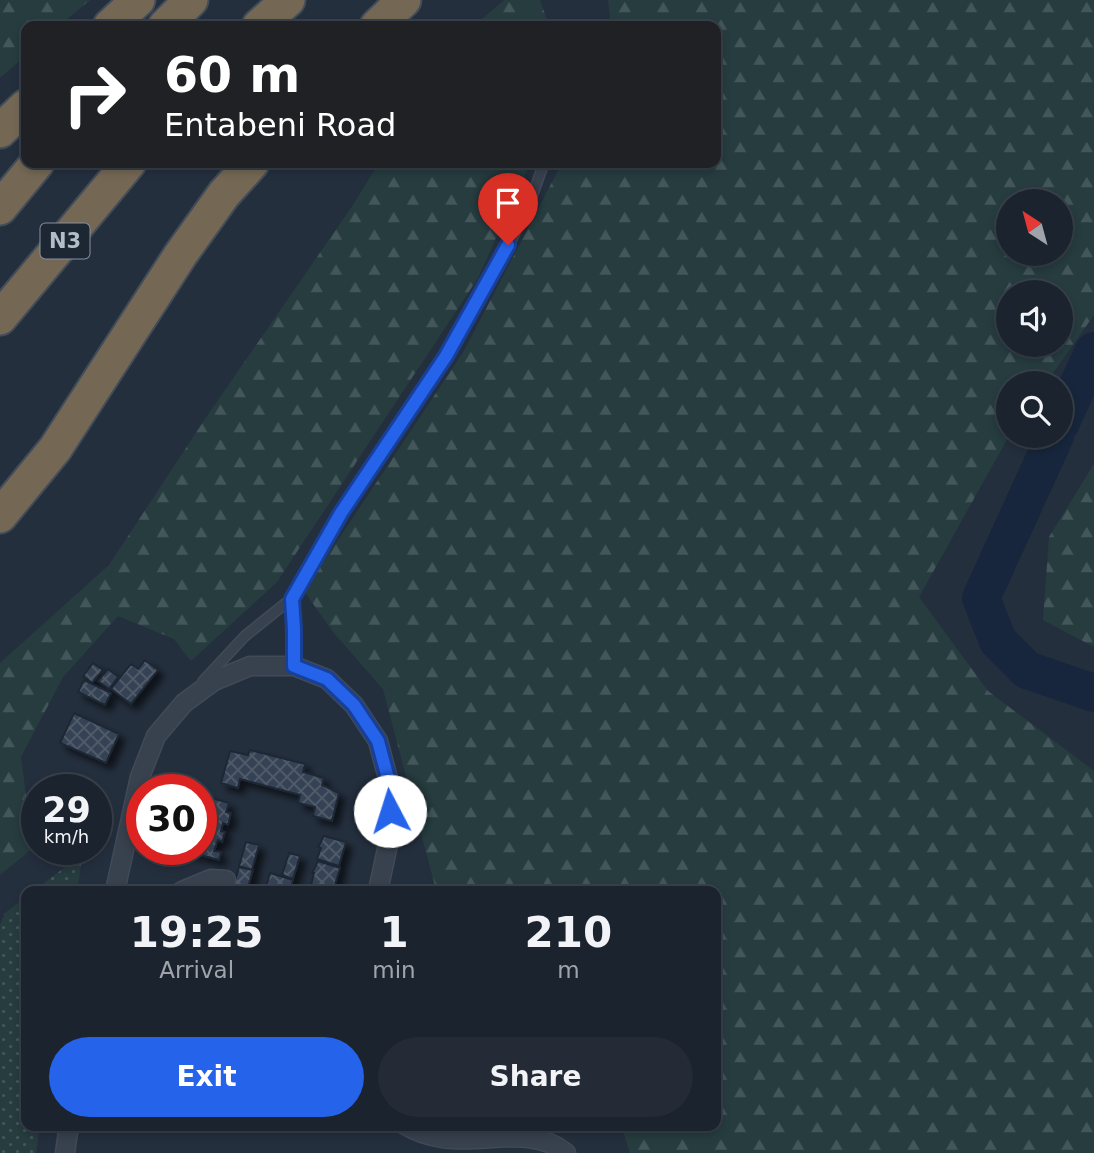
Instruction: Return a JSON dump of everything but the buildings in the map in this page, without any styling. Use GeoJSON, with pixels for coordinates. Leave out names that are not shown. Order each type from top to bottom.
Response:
{"type":"FeatureCollection","features":[{"type":"Feature","properties":{"kind":"highway"},"geometry":{"type":"LineString","coordinates":[[115,21],[138,0]]}},
{"type":"Feature","properties":{"kind":"highway"},"geometry":{"type":"LineString","coordinates":[[170,21],[191,0]]}},
{"type":"Feature","properties":{"kind":"highway"},"geometry":{"type":"LineString","coordinates":[[265,21],[288,0]]}},
{"type":"Feature","properties":{"kind":"highway"},"geometry":{"type":"LineString","coordinates":[[382,21],[404,0]]}},
{"type":"Feature","properties":{"kind":"highway"},"geometry":{"type":"LineString","coordinates":[[0,131],[21,111]]}},
{"type":"Feature","properties":{"kind":"highway"},"geometry":{"type":"LineString","coordinates":[[0,208],[33,168]]}},
{"type":"Feature","properties":{"kind":"highway","name":"N3"},"geometry":{"type":"LineString","coordinates":[[0,318],[125,168]]}},
{"type":"Feature","properties":{"kind":"highway"},"geometry":{"type":"LineString","coordinates":[[0,516],[55,449],[181,254],[248,168]]}},
{"type":"Feature","properties":{"kind":"street"},"geometry":{"type":"LineString","coordinates":[[116,886],[140,777],[156,736],[184,703],[214,681],[250,666],[294,666],[327,679],[354,705],[378,741],[390,786],[390,835],[379,886]]}},
{"type":"Feature","properties":{"kind":"street"},"geometry":{"type":"LineString","coordinates":[[194,886],[211,879],[226,880]]}},
{"type":"Feature","properties":{"kind":"street"},"geometry":{"type":"LineString","coordinates":[[65,1153],[68,1131]]}},
{"type":"Feature","properties":{"kind":"street"},"geometry":{"type":"LineString","coordinates":[[422,1131],[442,1138],[527,1137],[556,1145],[566,1153]]}},
{"type":"Feature","properties":{"kind":"lane"},"geometry":{"type":"LineString","coordinates":[[184,703],[245,636],[292,599],[341,513],[446,356],[498,267],[530,202],[542,168]]}},
{"type":"Feature","properties":{"kind":"lane"},"geometry":{"type":"LineString","coordinates":[[292,599],[294,666]]}},
{"type":"Feature","properties":{"kind":"green space"},"geometry":{"type":"Polygon","coordinates":[[[0,0],[90,0],[65,21],[21,21],[21,59],[0,78],[0,0]]]}},
{"type":"Feature","properties":{"kind":"green space"},"geometry":{"type":"Polygon","coordinates":[[[504,0],[540,0],[547,21],[480,21],[504,0]]]}},
{"type":"Feature","properties":{"kind":"green space"},"geometry":{"type":"Polygon","coordinates":[[[608,0],[1094,0],[1094,315],[1073,345],[1073,280],[996,280],[996,357],[1064,357],[1054,371],[996,371],[996,448],[1002,448],[919,597],[988,691],[1094,771],[1094,1153],[630,1153],[623,1131],[721,1131],[721,886],[435,886],[383,689],[333,632],[304,591],[464,351],[559,168],[721,168],[721,21],[610,21],[608,0]]]}},
{"type":"Feature","properties":{"kind":"green space"},"geometry":{"type":"Polygon","coordinates":[[[376,168],[528,168],[478,278],[277,582],[191,661],[174,639],[118,616],[63,677],[21,757],[23,774],[21,774],[21,858],[0,875],[0,663],[109,565],[376,168]]]}},
{"type":"Feature","properties":{"kind":"green space"},"geometry":{"type":"Polygon","coordinates":[[[1094,464],[1094,647],[1043,620],[1049,537],[1094,464]]]}},
{"type":"Feature","properties":{"kind":"green space"},"geometry":{"type":"Polygon","coordinates":[[[68,865],[81,865],[78,886],[40,886],[68,865]]]}},
{"type":"Feature","properties":{"kind":"green space"},"geometry":{"type":"Polygon","coordinates":[[[21,901],[21,1131],[39,1131],[36,1153],[0,1153],[0,925],[5,913],[21,901]]]}},
{"type":"Feature","properties":{"kind":"waterway"},"geometry":{"type":"LineString","coordinates":[[1073,396],[1094,351]]}},
{"type":"Feature","properties":{"kind":"waterway"},"geometry":{"type":"LineString","coordinates":[[1050,448],[981,598],[998,641],[1027,670],[1094,693]]}},
{"type":"Feature","properties":{"kind":"route"},"geometry":{"type":"LineString","coordinates":[[390,811],[390,786],[378,741],[354,705],[327,679],[294,666],[292,599],[341,513],[446,356],[508,245]]}}]}
